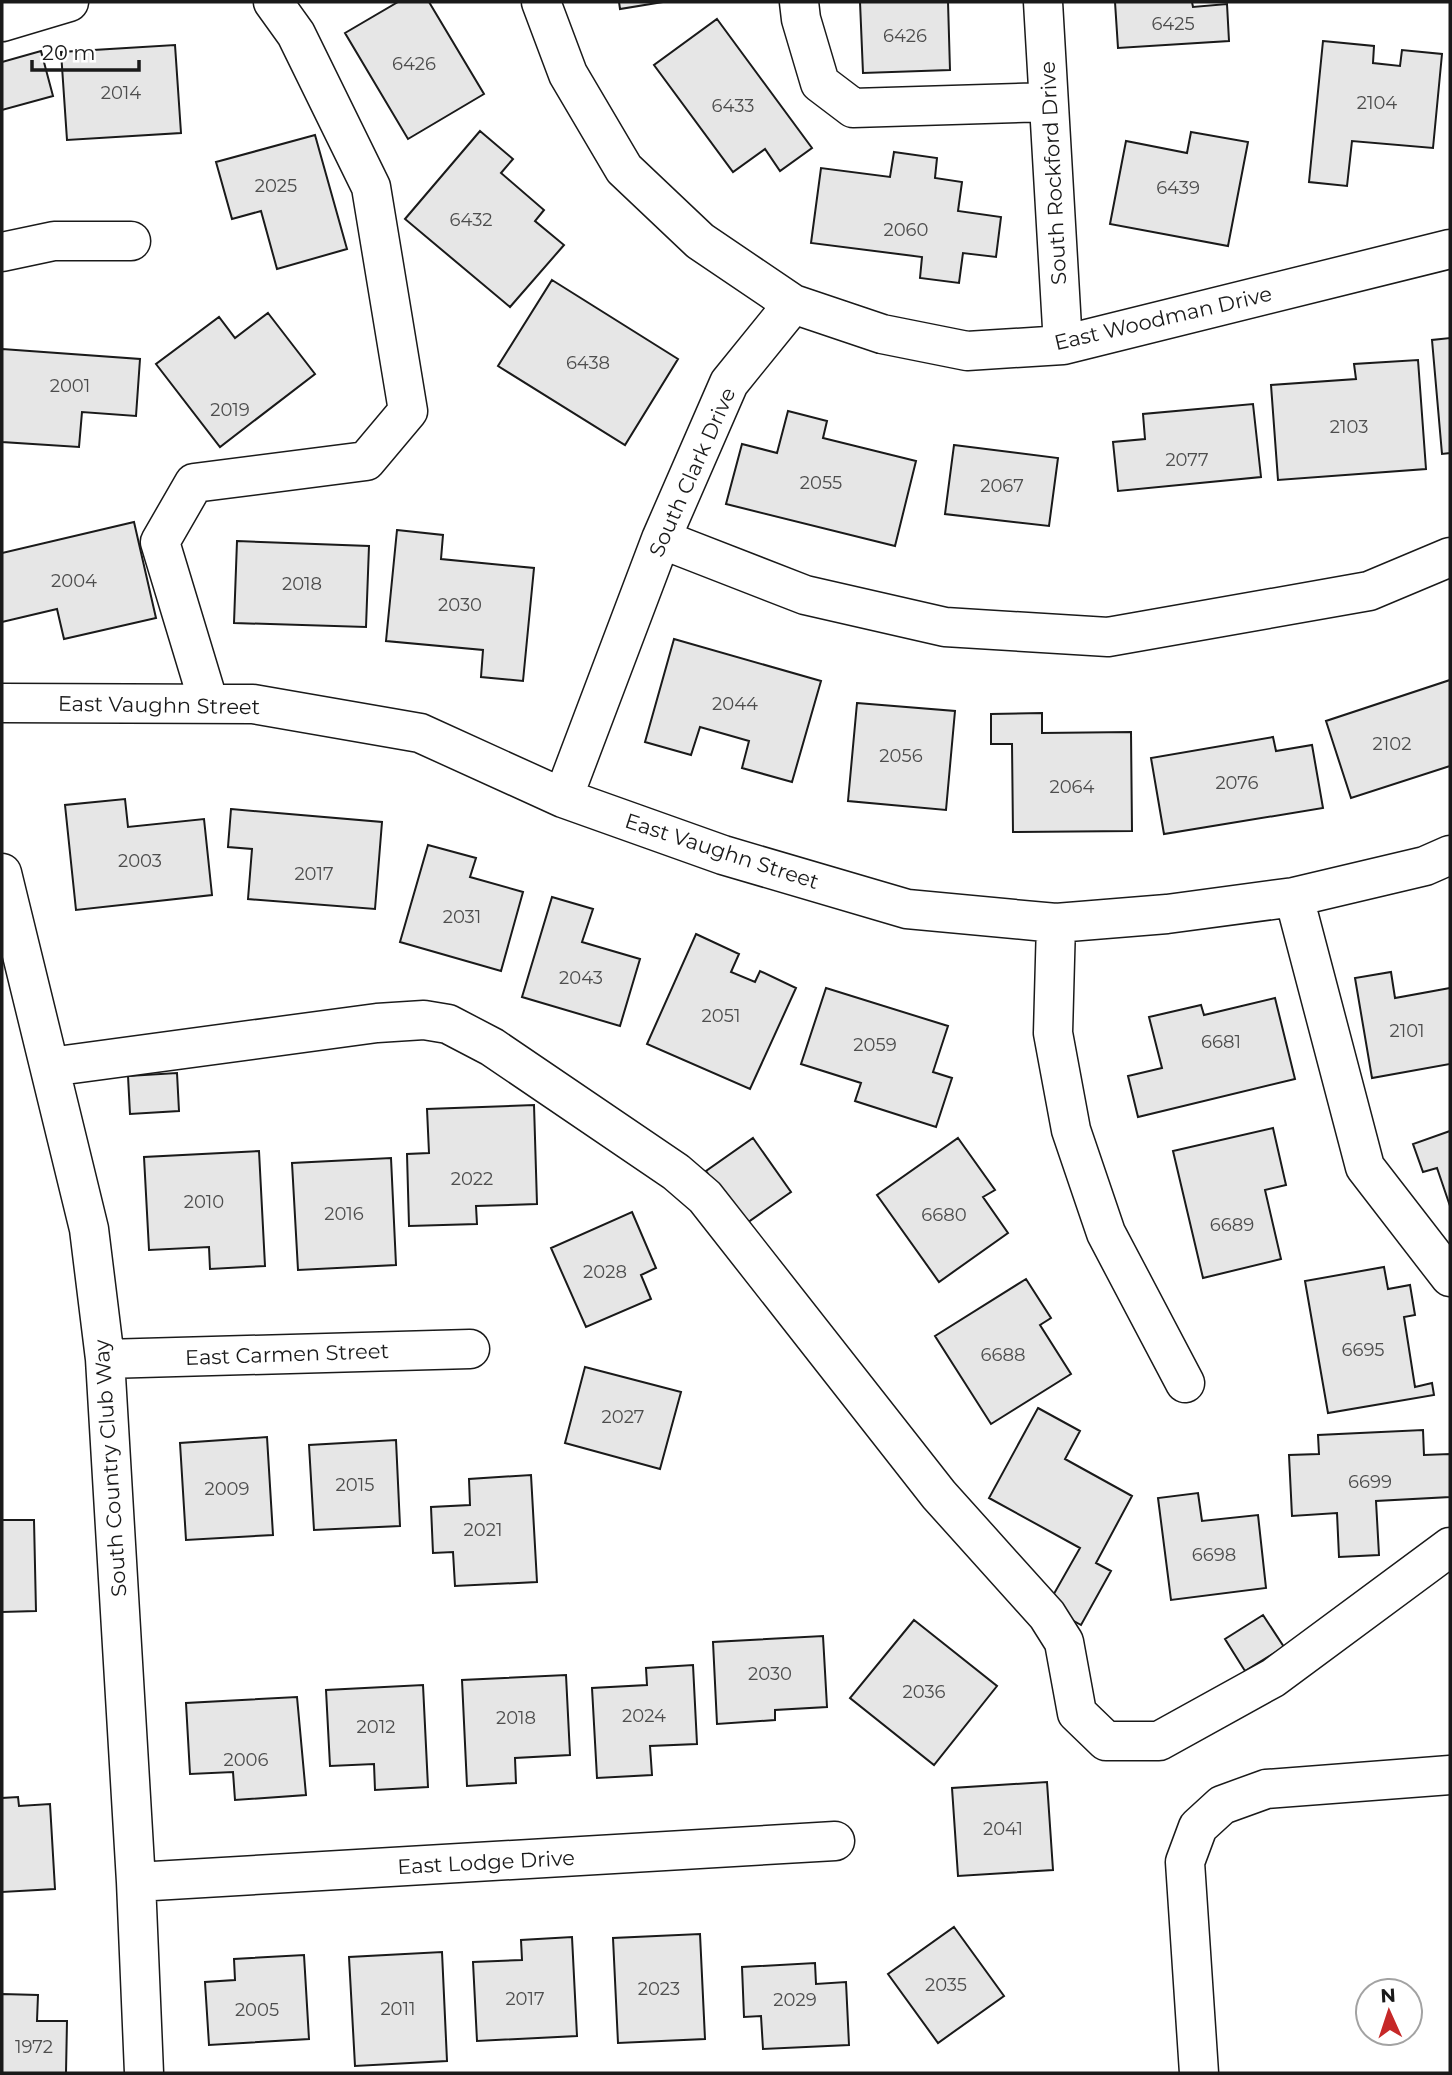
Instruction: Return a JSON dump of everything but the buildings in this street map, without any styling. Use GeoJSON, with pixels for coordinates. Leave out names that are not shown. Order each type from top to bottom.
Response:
{"type":"FeatureCollection","features":[{"type":"Feature","properties":{"kind":"street"},"geometry":{"type":"LineString","coordinates":[[2,22],[69,2]]}},
{"type":"Feature","properties":{"kind":"street"},"geometry":{"type":"LineString","coordinates":[[209,704],[160,542],[194,483],[366,461],[408,411],[372,187],[296,34],[273,2]]}},
{"type":"Feature","properties":{"kind":"street"},"geometry":{"type":"LineString","coordinates":[[541,2],[568,74],[624,169],[700,241],[793,304]]}},
{"type":"Feature","properties":{"kind":"street"},"geometry":{"type":"LineString","coordinates":[[799,2],[820,83],[853,108],[1048,102]]}},
{"type":"Feature","properties":{"kind":"street","name":"South Rockford Drive"},"geometry":{"type":"LineString","coordinates":[[1042,2],[1063,345]]}},
{"type":"Feature","properties":{"kind":"street"},"geometry":{"type":"LineString","coordinates":[[2,251],[54,241],[131,241]]}},
{"type":"Feature","properties":{"kind":"street","name":"East Woodman Drive"},"geometry":{"type":"LineString","coordinates":[[793,304],[882,334],[967,351],[1063,345],[1450,249]]}},
{"type":"Feature","properties":{"kind":"street","name":"South Clark Drive"},"geometry":{"type":"LineString","coordinates":[[564,798],[661,539],[729,383],[793,304]]}},
{"type":"Feature","properties":{"kind":"street"},"geometry":{"type":"LineString","coordinates":[[661,539],[805,595],[945,627],[1108,637],[1369,591],[1450,557]]}},
{"type":"Feature","properties":{"kind":"street","name":"East Vaughn Street"},"geometry":{"type":"LineString","coordinates":[[2,703],[253,705],[420,733],[564,798],[723,855],[906,909],[1056,923],[1167,914],[1294,897],[1425,866],[1450,855]]}},
{"type":"Feature","properties":{"kind":"street","name":"South Country Club Way"},"geometry":{"type":"LineString","coordinates":[[2,873],[89,1229],[105,1359],[136,1882],[144,2073]]}},
{"type":"Feature","properties":{"kind":"street"},"geometry":{"type":"LineString","coordinates":[[1294,897],[1365,1167],[1450,1277]]}},
{"type":"Feature","properties":{"kind":"street"},"geometry":{"type":"LineString","coordinates":[[1056,923],[1053,1033],[1071,1130],[1106,1233],[1185,1383]]}},
{"type":"Feature","properties":{"kind":"street"},"geometry":{"type":"LineString","coordinates":[[50,1067],[377,1023],[424,1020],[447,1024],[492,1047],[676,1172],[705,1197],[939,1495],[1047,1615],[1064,1642],[1077,1713],[1106,1741],[1159,1741],[1273,1678],[1450,1547]]}},
{"type":"Feature","properties":{"kind":"street","name":"East Carmen Street"},"geometry":{"type":"LineString","coordinates":[[105,1359],[470,1349]]}},
{"type":"Feature","properties":{"kind":"street"},"geometry":{"type":"LineString","coordinates":[[1199,2073],[1185,1863],[1198,1827],[1222,1805],[1266,1789],[1450,1775]]}},
{"type":"Feature","properties":{"kind":"street","name":"East Lodge Drive"},"geometry":{"type":"LineString","coordinates":[[136,1882],[835,1841]]}}]}
